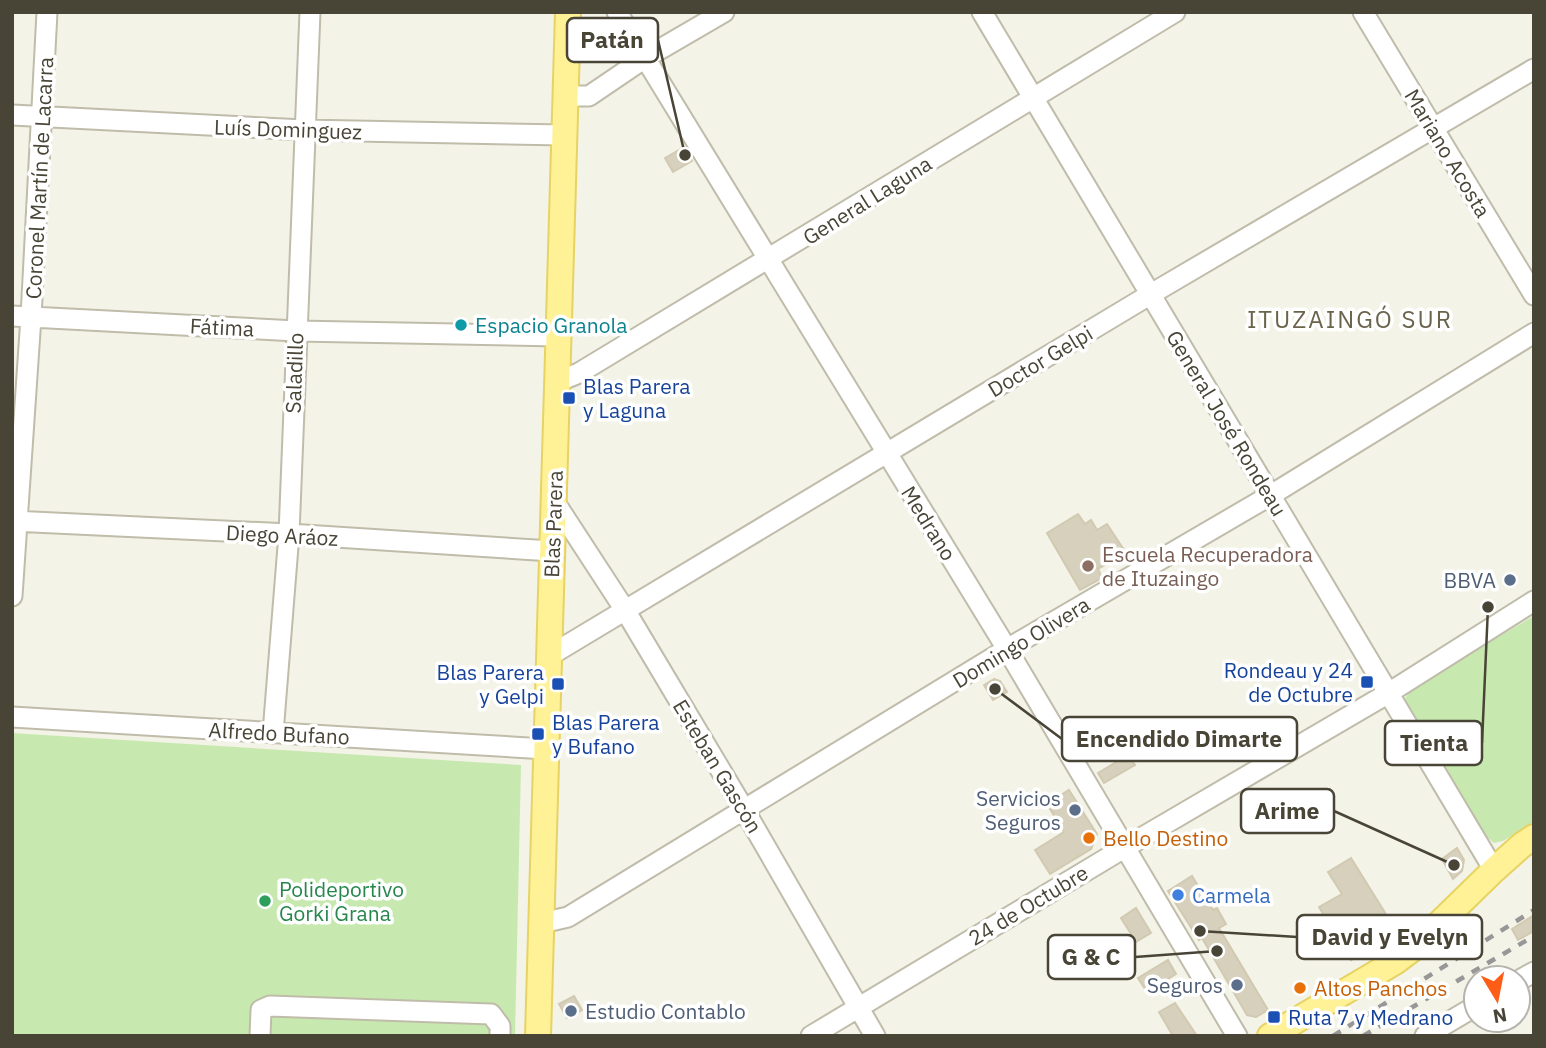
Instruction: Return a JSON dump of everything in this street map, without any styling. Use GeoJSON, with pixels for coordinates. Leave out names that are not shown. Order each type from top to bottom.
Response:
{"type":"FeatureCollection","features":[{"type":"Feature","properties":{"kind":"main road","name":"Blas Parera"},"geometry":{"type":"LineString","coordinates":[[538,1036],[568,12]]}},
{"type":"Feature","properties":{"kind":"main road"},"geometry":{"type":"LineString","coordinates":[[1270,1036],[1395,962],[1415,947],[1494,870],[1534,837]]}},
{"type":"Feature","properties":{"kind":"street","name":"Coronel Martín de Lacarra"},"geometry":{"type":"LineString","coordinates":[[12,596],[22,317],[43,117],[47,12]]}},
{"type":"Feature","properties":{"kind":"street","name":"Saladillo"},"geometry":{"type":"LineString","coordinates":[[273,733],[289,534],[310,12]]}},
{"type":"Feature","properties":{"kind":"street","name":"Medrano"},"geometry":{"type":"LineString","coordinates":[[617,12],[1007,649],[1237,1036]]}},
{"type":"Feature","properties":{"kind":"street"},"geometry":{"type":"LineString","coordinates":[[565,96],[589,96],[645,58],[724,12]]}},
{"type":"Feature","properties":{"kind":"street","name":"General José Rondeau"},"geometry":{"type":"LineString","coordinates":[[982,12],[1494,870]]}},
{"type":"Feature","properties":{"kind":"street","name":"General Laguna"},"geometry":{"type":"LineString","coordinates":[[556,382],[579,373],[769,260],[1175,12]]}},
{"type":"Feature","properties":{"kind":"street","name":"Mariano Acosta"},"geometry":{"type":"LineString","coordinates":[[1363,12],[1534,295]]}},
{"type":"Feature","properties":{"kind":"street","name":"Doctor Gelpi"},"geometry":{"type":"LineString","coordinates":[[549,656],[1151,294],[1534,69]]}},
{"type":"Feature","properties":{"kind":"street","name":"Luís Dominguez"},"geometry":{"type":"LineString","coordinates":[[12,115],[304,131],[564,135]]}},
{"type":"Feature","properties":{"kind":"street","name":"Fátima"},"geometry":{"type":"LineString","coordinates":[[22,317],[296,331],[558,336]]}},
{"type":"Feature","properties":{"kind":"street","name":"Domingo Olivera"},"geometry":{"type":"LineString","coordinates":[[542,923],[568,917],[1007,649],[1270,495],[1534,333]]}},
{"type":"Feature","properties":{"kind":"street","name":"Esteban Gascón"},"geometry":{"type":"LineString","coordinates":[[554,501],[625,610],[875,1036]]}},
{"type":"Feature","properties":{"kind":"street","name":"Diego Aráoz"},"geometry":{"type":"LineString","coordinates":[[14,521],[289,534],[552,551]]}},
{"type":"Feature","properties":{"kind":"street","name":"24 de Octubre"},"geometry":{"type":"LineString","coordinates":[[811,1036],[1387,694],[1534,601]]}},
{"type":"Feature","properties":{"kind":"street","name":"Alfredo Bufano"},"geometry":{"type":"LineString","coordinates":[[12,717],[546,749]]}},
{"type":"Feature","properties":{"kind":"street"},"geometry":{"type":"LineString","coordinates":[[260,1036],[261,1010],[270,1006],[491,1014],[500,1026],[500,1036]]}},
{"type":"Feature","properties":{"kind":"street"},"geometry":{"type":"LineString","coordinates":[[1425,1036],[1462,1014]]}},
{"type":"Feature","properties":{"kind":"green space"},"geometry":{"type":"Polygon","coordinates":[[[1534,616],[1534,822],[1503,841],[1494,843],[1487,837],[1409,714],[1405,698],[1414,686],[1534,616]]]}},
{"type":"Feature","properties":{"kind":"green space","name":"Polideportivo Gorki Grana"},"geometry":{"type":"Polygon","coordinates":[[[12,733],[521,765],[515,1036],[12,1036],[12,733]]]}},
{"type":"Feature","properties":{"kind":"building"},"geometry":{"type":"Polygon","coordinates":[[[684,147],[692,161],[673,172],[665,158],[684,147]]]}},
{"type":"Feature","properties":{"kind":"building"},"geometry":{"type":"Polygon","coordinates":[[[1078,514],[1085,524],[1091,520],[1097,530],[1107,524],[1126,553],[1098,569],[1102,578],[1080,590],[1047,533],[1078,514]]]}},
{"type":"Feature","properties":{"kind":"building"},"geometry":{"type":"Polygon","coordinates":[[[994,679],[1000,681],[1007,692],[993,700],[984,685],[994,679]]]}},
{"type":"Feature","properties":{"kind":"building"},"geometry":{"type":"Polygon","coordinates":[[[1128,755],[1135,765],[1104,783],[1098,773],[1128,755]]]}},
{"type":"Feature","properties":{"kind":"building"},"geometry":{"type":"Polygon","coordinates":[[[1069,790],[1097,834],[1091,849],[1050,874],[1035,850],[1064,832],[1047,804],[1069,790]]]}},
{"type":"Feature","properties":{"kind":"building"},"geometry":{"type":"Polygon","coordinates":[[[1457,848],[1464,860],[1462,871],[1453,879],[1442,859],[1457,848]]]}},
{"type":"Feature","properties":{"kind":"building"},"geometry":{"type":"Polygon","coordinates":[[[1351,858],[1397,932],[1351,960],[1319,907],[1342,894],[1328,872],[1351,858]]]}},
{"type":"Feature","properties":{"kind":"building"},"geometry":{"type":"Polygon","coordinates":[[[1192,876],[1213,910],[1217,908],[1226,924],[1219,928],[1268,1010],[1256,1017],[1247,1015],[1202,938],[1199,940],[1168,891],[1192,876]]]}},
{"type":"Feature","properties":{"kind":"building"},"geometry":{"type":"Polygon","coordinates":[[[1136,908],[1151,933],[1136,942],[1121,918],[1136,908]]]}},
{"type":"Feature","properties":{"kind":"building"},"geometry":{"type":"Polygon","coordinates":[[[1534,915],[1534,931],[1518,940],[1512,929],[1534,915]]]}},
{"type":"Feature","properties":{"kind":"building"},"geometry":{"type":"Polygon","coordinates":[[[1168,960],[1176,974],[1147,992],[1138,978],[1168,960]]]}},
{"type":"Feature","properties":{"kind":"building","name":"Estudio Contablo"},"geometry":{"type":"Polygon","coordinates":[[[574,996],[582,1010],[567,1018],[559,1004],[574,996]]]}},
{"type":"Feature","properties":{"kind":"building"},"geometry":{"type":"Polygon","coordinates":[[[1175,1003],[1197,1036],[1173,1036],[1159,1012],[1175,1003]]]}},
{"type":"Feature","properties":{"kind":"railway"},"geometry":{"type":"LineString","coordinates":[[1333,1036],[1534,910]]}},
{"type":"Feature","properties":{"kind":"railway"},"geometry":{"type":"LineString","coordinates":[[1363,1036],[1534,936]]}},
{"type":"Feature","properties":{"kind":"place","name":"Patán"},"geometry":{"type":"Point","coordinates":[685,155]}},
{"type":"Feature","properties":{"kind":"place","name":"Espacio Granola"},"geometry":{"type":"Point","coordinates":[461,325]}},
{"type":"Feature","properties":{"kind":"place","name":"Blas Parera y Laguna"},"geometry":{"type":"Point","coordinates":[569,398]}},
{"type":"Feature","properties":{"kind":"place","name":"Escuela Recuperadora de Ituzaingo"},"geometry":{"type":"Point","coordinates":[1088,566]}},
{"type":"Feature","properties":{"kind":"place","name":"BBVA"},"geometry":{"type":"Point","coordinates":[1510,580]}},
{"type":"Feature","properties":{"kind":"place","name":"Tienta"},"geometry":{"type":"Point","coordinates":[1488,607]}},
{"type":"Feature","properties":{"kind":"place","name":"Rondeau y 24 de Octubre"},"geometry":{"type":"Point","coordinates":[1367,682]}},
{"type":"Feature","properties":{"kind":"place","name":"Blas Parera y Gelpi"},"geometry":{"type":"Point","coordinates":[558,684]}},
{"type":"Feature","properties":{"kind":"place","name":"Encendido Dimarte"},"geometry":{"type":"Point","coordinates":[995,689]}},
{"type":"Feature","properties":{"kind":"place","name":"Blas Parera y Bufano"},"geometry":{"type":"Point","coordinates":[538,734]}},
{"type":"Feature","properties":{"kind":"place","name":"Servicios Seguros"},"geometry":{"type":"Point","coordinates":[1075,810]}},
{"type":"Feature","properties":{"kind":"place","name":"Bello Destino"},"geometry":{"type":"Point","coordinates":[1089,838]}},
{"type":"Feature","properties":{"kind":"place","name":"Arime"},"geometry":{"type":"Point","coordinates":[1454,865]}},
{"type":"Feature","properties":{"kind":"place","name":"Carmela"},"geometry":{"type":"Point","coordinates":[1178,895]}},
{"type":"Feature","properties":{"kind":"place","name":"Polideportivo Gorki Grana"},"geometry":{"type":"Point","coordinates":[265,901]}},
{"type":"Feature","properties":{"kind":"place","name":"David y Evelyn"},"geometry":{"type":"Point","coordinates":[1200,931]}},
{"type":"Feature","properties":{"kind":"place","name":"G & C"},"geometry":{"type":"Point","coordinates":[1217,951]}},
{"type":"Feature","properties":{"kind":"place","name":"Seguros"},"geometry":{"type":"Point","coordinates":[1237,985]}},
{"type":"Feature","properties":{"kind":"place","name":"Altos Panchos"},"geometry":{"type":"Point","coordinates":[1300,988]}},
{"type":"Feature","properties":{"kind":"place","name":"Estudio Contablo"},"geometry":{"type":"Point","coordinates":[571,1011]}},
{"type":"Feature","properties":{"kind":"place","name":"Ruta 7 y Medrano"},"geometry":{"type":"Point","coordinates":[1274,1017]}},
{"type":"Feature","properties":{"kind":"district","name":"ITUZAINGÓ SUR"},"geometry":{"type":"Point","coordinates":[1350,319]}}]}
